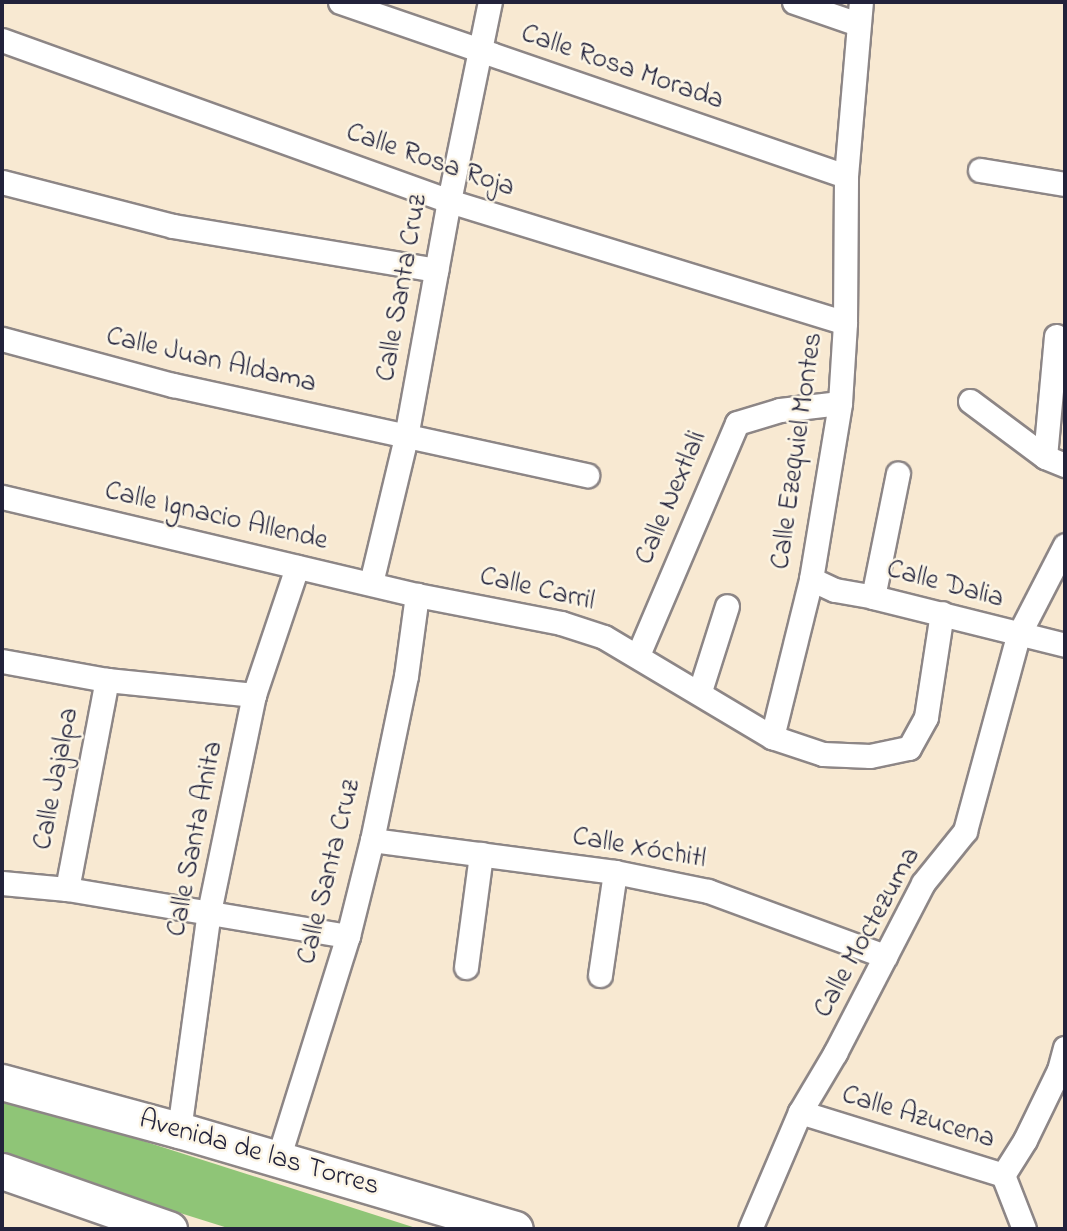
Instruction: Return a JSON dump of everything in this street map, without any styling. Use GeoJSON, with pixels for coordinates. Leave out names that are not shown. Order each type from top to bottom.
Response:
{"type":"FeatureCollection","features":[{"type":"Feature","properties":{"kind":"main road","name":"Avenida de las Torres"},"geometry":{"type":"LineString","coordinates":[[2,1082],[179,1129],[516,1229]]}},
{"type":"Feature","properties":{"kind":"main road"},"geometry":{"type":"LineString","coordinates":[[2,1171],[169,1229]]}},
{"type":"Feature","properties":{"kind":"street","name":"Calle Rosa Morada"},"geometry":{"type":"LineString","coordinates":[[340,2],[846,176]]}},
{"type":"Feature","properties":{"kind":"street","name":"Calle Santa Cruz"},"geometry":{"type":"LineString","coordinates":[[371,583],[407,437],[449,201],[490,2]]}},
{"type":"Feature","properties":{"kind":"street"},"geometry":{"type":"LineString","coordinates":[[794,2],[859,13]]}},
{"type":"Feature","properties":{"kind":"street","name":"Calle Ezequiel Montes"},"geometry":{"type":"LineString","coordinates":[[772,737],[811,579],[840,403],[845,323],[846,176],[859,13]]}},
{"type":"Feature","properties":{"kind":"street","name":"Calle Rosa Roja"},"geometry":{"type":"LineString","coordinates":[[2,40],[449,201],[845,323]]}},
{"type":"Feature","properties":{"kind":"street"},"geometry":{"type":"LineString","coordinates":[[980,170],[1065,184]]}},
{"type":"Feature","properties":{"kind":"street"},"geometry":{"type":"LineString","coordinates":[[2,182],[173,226],[436,270]]}},
{"type":"Feature","properties":{"kind":"street"},"geometry":{"type":"LineString","coordinates":[[1055,461],[1056,337]]}},
{"type":"Feature","properties":{"kind":"street","name":"Calle Juan Aldama"},"geometry":{"type":"LineString","coordinates":[[2,339],[173,385],[587,475]]}},
{"type":"Feature","properties":{"kind":"street"},"geometry":{"type":"LineString","coordinates":[[970,401],[1055,461]]}},
{"type":"Feature","properties":{"kind":"street","name":"Calle Nextlali"},"geometry":{"type":"LineString","coordinates":[[638,655],[737,423],[780,410],[840,403]]}},
{"type":"Feature","properties":{"kind":"street"},"geometry":{"type":"LineString","coordinates":[[873,597],[898,473]]}},
{"type":"Feature","properties":{"kind":"street","name":"Calle Ignacio Allende"},"geometry":{"type":"LineString","coordinates":[[2,497],[417,595]]}},
{"type":"Feature","properties":{"kind":"street","name":"Calle Moctezuma"},"geometry":{"type":"LineString","coordinates":[[750,1229],[800,1112],[835,1053],[923,883],[965,831],[1018,636],[1065,545]]}},
{"type":"Feature","properties":{"kind":"street","name":"Calle Santa Anita"},"geometry":{"type":"LineString","coordinates":[[179,1129],[209,912],[254,695],[298,567]]}},
{"type":"Feature","properties":{"kind":"street","name":"Calle Dalia"},"geometry":{"type":"LineString","coordinates":[[811,579],[835,590],[942,613],[1018,636],[1065,645]]}},
{"type":"Feature","properties":{"kind":"street","name":"Calle Santa Cruz"},"geometry":{"type":"LineString","coordinates":[[278,1160],[348,936],[372,840],[406,676],[417,595]]}},
{"type":"Feature","properties":{"kind":"street","name":"Calle Carril"},"geometry":{"type":"LineString","coordinates":[[417,595],[561,623],[604,637],[700,691],[772,737],[823,754],[870,755],[909,748],[926,717],[942,613]]}},
{"type":"Feature","properties":{"kind":"street"},"geometry":{"type":"LineString","coordinates":[[700,691],[727,606]]}},
{"type":"Feature","properties":{"kind":"street"},"geometry":{"type":"LineString","coordinates":[[2,661],[107,680],[254,695]]}},
{"type":"Feature","properties":{"kind":"street","name":"Calle Jajalpa"},"geometry":{"type":"LineString","coordinates":[[67,890],[107,680]]}},
{"type":"Feature","properties":{"kind":"street","name":"Calle Xóchitl"},"geometry":{"type":"LineString","coordinates":[[372,840],[615,872],[708,891],[884,956]]}},
{"type":"Feature","properties":{"kind":"street"},"geometry":{"type":"LineString","coordinates":[[466,967],[481,854]]}},
{"type":"Feature","properties":{"kind":"street"},"geometry":{"type":"LineString","coordinates":[[600,975],[615,872]]}},
{"type":"Feature","properties":{"kind":"street"},"geometry":{"type":"LineString","coordinates":[[2,883],[67,890],[348,936]]}},
{"type":"Feature","properties":{"kind":"street"},"geometry":{"type":"LineString","coordinates":[[1003,1175],[1025,1140],[1059,1070],[1065,1048]]}},
{"type":"Feature","properties":{"kind":"street","name":"Calle Azucena"},"geometry":{"type":"LineString","coordinates":[[800,1112],[1003,1175],[1024,1229]]}},
{"type":"Feature","properties":{"kind":"green space"},"geometry":{"type":"Polygon","coordinates":[[[2,1096],[419,1229],[231,1229],[2,1157],[2,1096]]]}}]}
